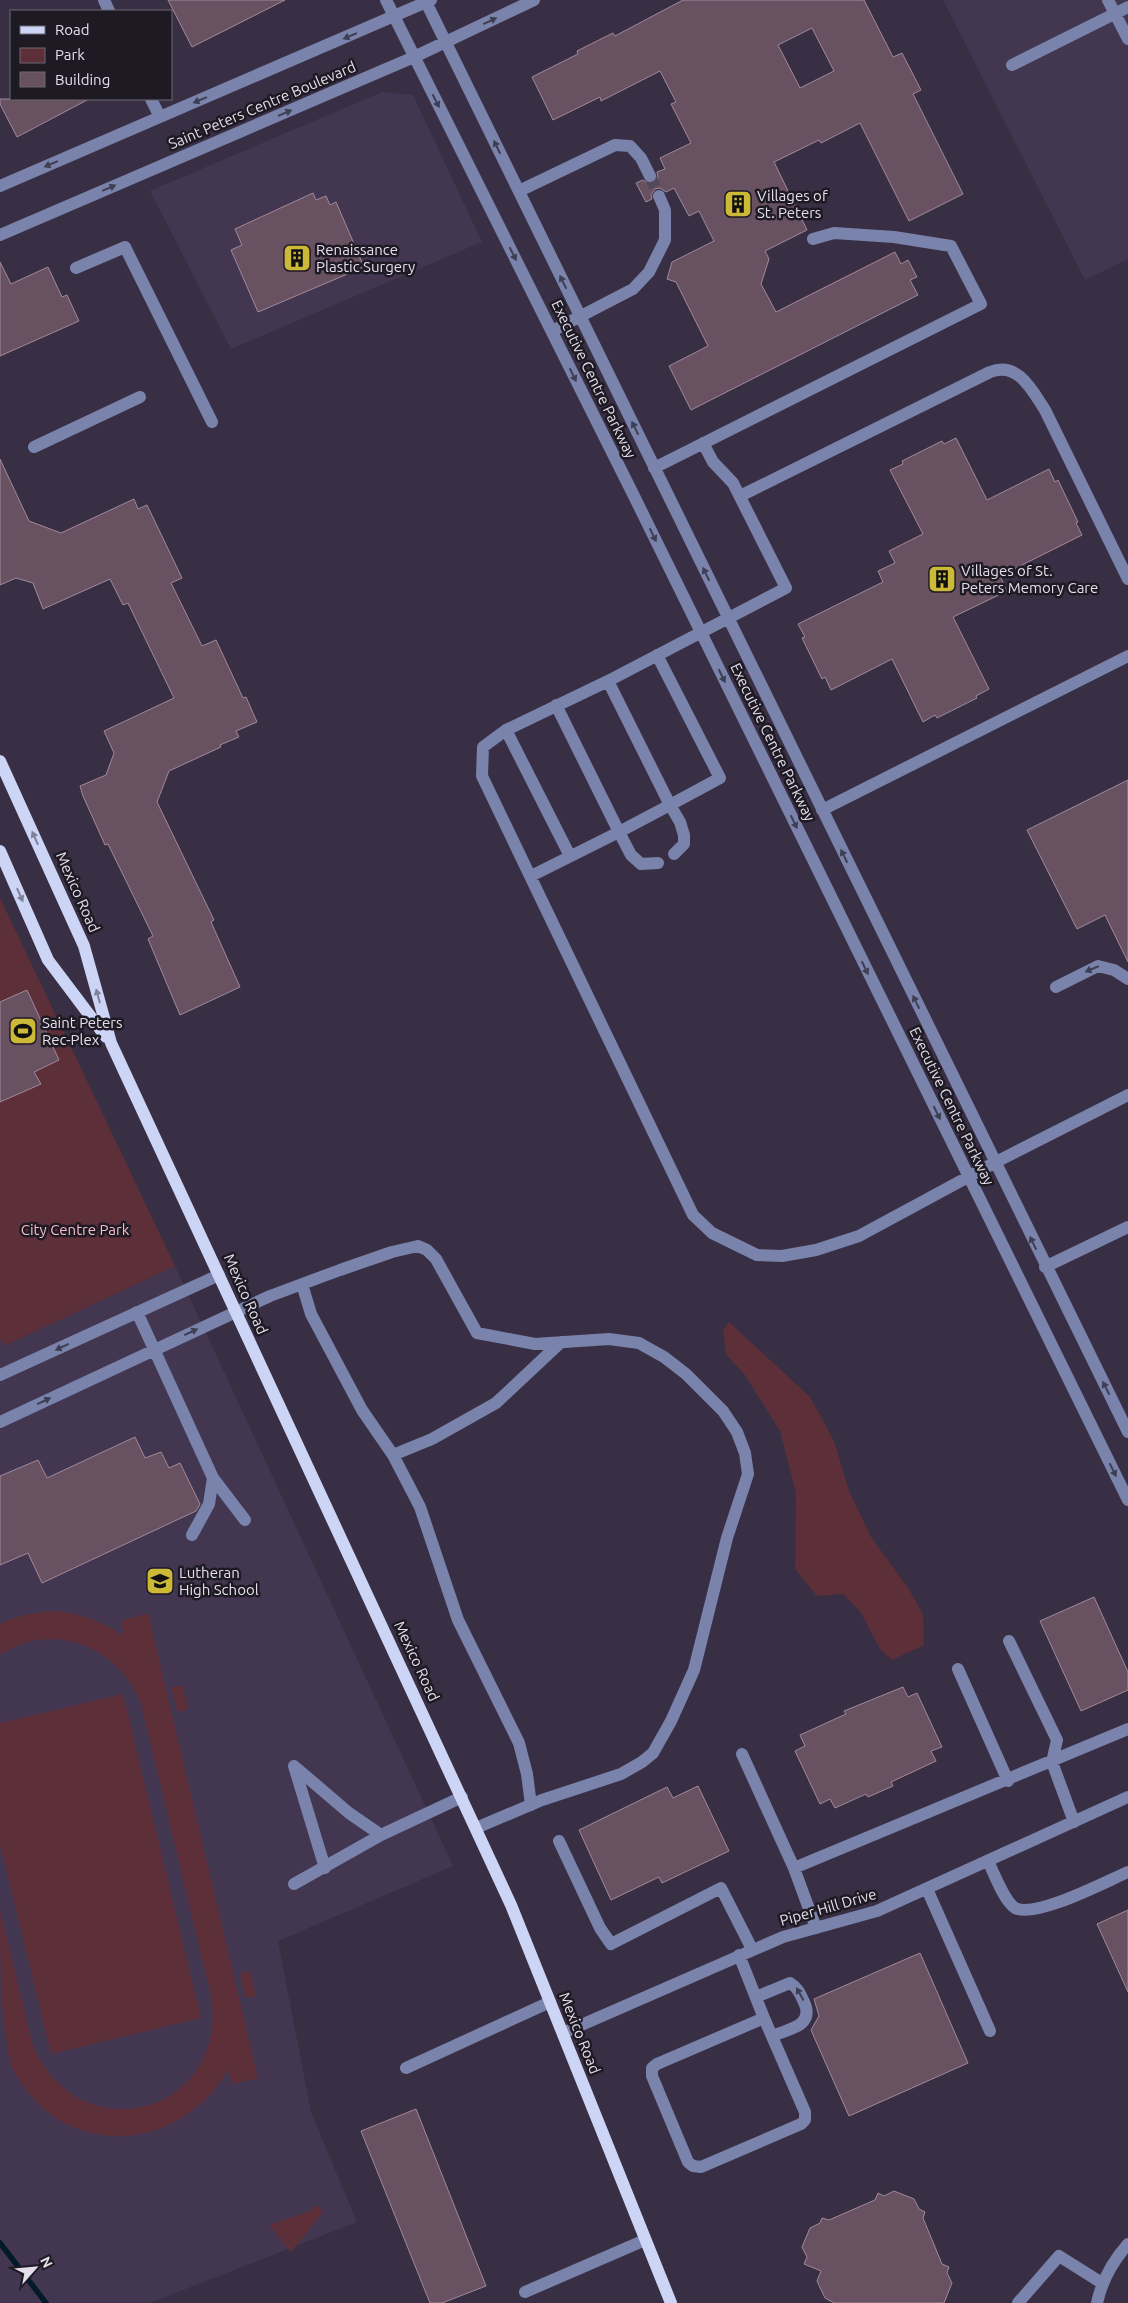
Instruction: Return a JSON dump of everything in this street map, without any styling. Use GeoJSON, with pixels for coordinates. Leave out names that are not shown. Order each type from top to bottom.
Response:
{"type":"FeatureCollection","features":[{"type":"Feature","properties":{"kind":"main road","name":"Mexico Road"},"geometry":{"type":"LineString","coordinates":[[0,761],[84,946],[111,1043],[462,1796],[563,2033],[671,2303]]}},
{"type":"Feature","properties":{"kind":"main road","name":"Mexico Road"},"geometry":{"type":"LineString","coordinates":[[0,851],[48,960],[111,1043]]}},
{"type":"Feature","properties":{"kind":"street","name":"Executive Centre Parkway"},"geometry":{"type":"LineString","coordinates":[[386,0],[552,331],[1128,1500]]}},
{"type":"Feature","properties":{"kind":"street","name":"Saint Peters Centre Boulevard"},"geometry":{"type":"LineString","coordinates":[[0,235],[414,58],[534,0]]}},
{"type":"Feature","properties":{"kind":"street"},"geometry":{"type":"LineString","coordinates":[[1108,0],[1128,39]]}},
{"type":"Feature","properties":{"kind":"street","name":"Executive Centre Parkway"},"geometry":{"type":"LineString","coordinates":[[427,1],[994,1163],[1128,1432]]}},
{"type":"Feature","properties":{"kind":"street","name":"Saint Peters Centre Boulevard"},"geometry":{"type":"LineString","coordinates":[[0,186],[394,17],[427,1]]}},
{"type":"Feature","properties":{"kind":"street"},"geometry":{"type":"LineString","coordinates":[[1012,65],[1128,7]]}},
{"type":"Feature","properties":{"kind":"street"},"geometry":{"type":"LineString","coordinates":[[152,100],[160,117]]}},
{"type":"Feature","properties":{"kind":"street"},"geometry":{"type":"LineString","coordinates":[[519,191],[615,146],[630,146],[641,158],[650,176]]}},
{"type":"Feature","properties":{"kind":"street"},"geometry":{"type":"LineString","coordinates":[[552,331],[633,289],[649,272],[665,240],[664,210],[659,196]]}},
{"type":"Feature","properties":{"kind":"street"},"geometry":{"type":"LineString","coordinates":[[654,468],[981,304],[951,246],[894,237],[834,233],[813,239]]}},
{"type":"Feature","properties":{"kind":"street"},"geometry":{"type":"LineString","coordinates":[[76,268],[125,247],[212,422]]}},
{"type":"Feature","properties":{"kind":"street"},"geometry":{"type":"LineString","coordinates":[[740,496],[990,372],[1000,368],[1011,370],[1032,391],[1045,410],[1128,579]]}},
{"type":"Feature","properties":{"kind":"street"},"geometry":{"type":"LineString","coordinates":[[34,447],[140,397]]}},
{"type":"Feature","properties":{"kind":"street"},"geometry":{"type":"LineString","coordinates":[[703,443],[713,462],[727,476],[740,496],[786,588],[608,681],[506,730],[483,747],[482,776],[693,1215],[712,1233],[756,1255],[782,1256],[816,1250],[859,1236],[994,1163],[1128,1095]]}},
{"type":"Feature","properties":{"kind":"street"},"geometry":{"type":"LineString","coordinates":[[531,876],[720,778],[657,655]]}},
{"type":"Feature","properties":{"kind":"street"},"geometry":{"type":"LineString","coordinates":[[822,810],[1128,656]]}},
{"type":"Feature","properties":{"kind":"street"},"geometry":{"type":"LineString","coordinates":[[608,681],[684,834],[684,844],[674,854]]}},
{"type":"Feature","properties":{"kind":"street"},"geometry":{"type":"LineString","coordinates":[[556,705],[632,855],[641,864],[658,862]]}},
{"type":"Feature","properties":{"kind":"street"},"geometry":{"type":"LineString","coordinates":[[506,730],[570,856]]}},
{"type":"Feature","properties":{"kind":"street"},"geometry":{"type":"LineString","coordinates":[[1056,987],[1098,966],[1114,970],[1128,979]]}},
{"type":"Feature","properties":{"kind":"street"},"geometry":{"type":"LineString","coordinates":[[1045,1267],[1128,1227]]}},
{"type":"Feature","properties":{"kind":"street"},"geometry":{"type":"LineString","coordinates":[[0,1422],[236,1312],[302,1284],[392,1252],[418,1246],[427,1250],[436,1258],[477,1333],[535,1344],[609,1339],[638,1343],[664,1357],[686,1374],[723,1411],[737,1432],[745,1453],[748,1474],[727,1538],[694,1670],[671,1721],[653,1753],[621,1774],[531,1805],[476,1828]]}},
{"type":"Feature","properties":{"kind":"street"},"geometry":{"type":"LineString","coordinates":[[0,1376],[219,1275]]}},
{"type":"Feature","properties":{"kind":"street"},"geometry":{"type":"LineString","coordinates":[[302,1284],[311,1314],[362,1410],[393,1455],[420,1507],[458,1620],[520,1743],[531,1805]]}},
{"type":"Feature","properties":{"kind":"street"},"geometry":{"type":"LineString","coordinates":[[137,1312],[212,1478],[245,1520]]}},
{"type":"Feature","properties":{"kind":"street"},"geometry":{"type":"LineString","coordinates":[[393,1455],[432,1439],[496,1403],[561,1342]]}},
{"type":"Feature","properties":{"kind":"street"},"geometry":{"type":"LineString","coordinates":[[192,1535],[209,1504],[212,1478]]}},
{"type":"Feature","properties":{"kind":"street"},"geometry":{"type":"LineString","coordinates":[[1009,1641],[1057,1740],[1052,1762],[1074,1822]]}},
{"type":"Feature","properties":{"kind":"street"},"geometry":{"type":"LineString","coordinates":[[958,1668],[1008,1780]]}},
{"type":"Feature","properties":{"kind":"street"},"geometry":{"type":"LineString","coordinates":[[794,1868],[1128,1729]]}},
{"type":"Feature","properties":{"kind":"street"},"geometry":{"type":"LineString","coordinates":[[742,1754],[794,1868],[816,1928]]}},
{"type":"Feature","properties":{"kind":"street"},"geometry":{"type":"LineString","coordinates":[[325,1868],[294,1766],[349,1813],[381,1835]]}},
{"type":"Feature","properties":{"kind":"street"},"geometry":{"type":"LineString","coordinates":[[294,1884],[381,1835],[462,1796]]}},
{"type":"Feature","properties":{"kind":"street","name":"Piper Hill Drive"},"geometry":{"type":"LineString","coordinates":[[563,2033],[783,1937],[877,1911],[1128,1797]]}},
{"type":"Feature","properties":{"kind":"street"},"geometry":{"type":"LineString","coordinates":[[559,1841],[600,1928],[611,1944],[721,1888],[752,1950]]}},
{"type":"Feature","properties":{"kind":"street"},"geometry":{"type":"LineString","coordinates":[[988,1861],[1007,1900],[1022,1910],[1048,1907],[1128,1872]]}},
{"type":"Feature","properties":{"kind":"street"},"geometry":{"type":"LineString","coordinates":[[927,1889],[990,2031]]}},
{"type":"Feature","properties":{"kind":"street"},"geometry":{"type":"LineString","coordinates":[[739,1955],[805,2112],[805,2120],[801,2124],[701,2167],[693,2166],[688,2162],[652,2076],[652,2068],[657,2064],[764,2018]]}},
{"type":"Feature","properties":{"kind":"street"},"geometry":{"type":"LineString","coordinates":[[756,1997],[790,1983],[797,1988],[808,2010],[808,2017],[802,2023],[772,2036]]}},
{"type":"Feature","properties":{"kind":"street"},"geometry":{"type":"LineString","coordinates":[[406,2068],[550,2002]]}},
{"type":"Feature","properties":{"kind":"street"},"geometry":{"type":"LineString","coordinates":[[525,2292],[646,2240]]}},
{"type":"Feature","properties":{"kind":"street"},"geometry":{"type":"LineString","coordinates":[[1097,2303],[1102,2283],[1116,2258],[1128,2244]]}},
{"type":"Feature","properties":{"kind":"street"},"geometry":{"type":"LineString","coordinates":[[1018,2303],[1059,2256],[1102,2283]]}},
{"type":"Feature","properties":{"kind":"shaded area"},"geometry":{"type":"Polygon","coordinates":[[[943,0],[1128,0],[1128,259],[1085,280],[943,0]]]}},
{"type":"Feature","properties":{"kind":"shaded area"},"geometry":{"type":"Polygon","coordinates":[[[382,92],[413,95],[482,242],[231,349],[150,191],[382,92]]]}},
{"type":"Feature","properties":{"kind":"shaded area","name":"Lutheran High School"},"geometry":{"type":"Polygon","coordinates":[[[175,1266],[453,1866],[278,1941],[311,2112],[357,2222],[150,2303],[0,2303],[0,1338],[4,1346],[175,1266]]]}},
{"type":"Feature","properties":{"kind":"green space","name":"City Centre Park"},"geometry":{"type":"Polygon","coordinates":[[[0,898],[175,1266],[4,1346],[0,1338],[0,898]]]}},
{"type":"Feature","properties":{"kind":"green space"},"geometry":{"type":"Polygon","coordinates":[[[729,1322],[810,1397],[834,1441],[849,1491],[871,1537],[908,1588],[923,1614],[924,1645],[892,1660],[880,1649],[860,1611],[843,1594],[817,1596],[795,1569],[796,1493],[780,1431],[745,1375],[726,1354],[723,1330],[729,1322]]]}},
{"type":"Feature","properties":{"kind":"green space"},"geometry":{"type":"Polygon","coordinates":[[[55,1611],[91,1619],[108,1626],[124,1636],[121,1621],[148,1613],[258,2078],[232,2084],[228,2070],[206,2099],[179,2120],[149,2132],[117,2136],[86,2132],[56,2118],[31,2096],[11,2065],[7,2048],[1,1989],[0,1910],[33,2046],[55,2080],[84,2101],[115,2109],[147,2106],[175,2092],[198,2068],[210,2036],[211,1996],[141,1704],[131,1684],[117,1667],[101,1654],[82,1645],[62,1640],[41,1639],[20,1644],[0,1655],[0,1624],[27,1614],[55,1611]]]}},
{"type":"Feature","properties":{"kind":"green space"},"geometry":{"type":"Polygon","coordinates":[[[182,1685],[188,1709],[178,1712],[171,1687],[182,1685]]]}},
{"type":"Feature","properties":{"kind":"green space"},"geometry":{"type":"Polygon","coordinates":[[[123,1694],[201,2018],[51,2054],[0,1844],[0,1723],[123,1694]]]}},
{"type":"Feature","properties":{"kind":"green space"},"geometry":{"type":"Polygon","coordinates":[[[250,1971],[256,1996],[245,1998],[240,1974],[250,1971]]]}},
{"type":"Feature","properties":{"kind":"green space"},"geometry":{"type":"Polygon","coordinates":[[[317,2205],[323,2212],[291,2252],[269,2225],[310,2211],[317,2205]]]}},
{"type":"Feature","properties":{"kind":"building"},"geometry":{"type":"Polygon","coordinates":[[[168,0],[285,0],[192,47],[168,0]]]}},
{"type":"Feature","properties":{"kind":"building","name":"Villages of St. Peters"},"geometry":{"type":"Polygon","coordinates":[[[683,0],[864,0],[893,57],[902,53],[921,90],[913,94],[963,194],[909,221],[860,123],[821,143],[819,140],[774,162],[807,230],[765,251],[769,259],[761,284],[776,312],[895,252],[901,264],[908,260],[917,277],[910,280],[918,295],[691,410],[669,366],[708,346],[676,282],[667,279],[672,262],[714,241],[699,211],[689,216],[674,188],[666,192],[660,188],[655,189],[651,195],[652,199],[646,202],[636,183],[643,180],[649,184],[654,183],[658,177],[657,172],[665,169],[660,158],[691,143],[671,104],[676,102],[660,71],[601,101],[600,97],[553,120],[532,77],[578,54],[577,51],[613,33],[615,36],[683,0]],[[812,28],[778,45],[800,88],[834,71],[812,28]]]}},
{"type":"Feature","properties":{"kind":"building"},"geometry":{"type":"Polygon","coordinates":[[[0,99],[87,100],[17,137],[0,104],[0,99]]]}},
{"type":"Feature","properties":{"kind":"building","name":"Renaissance Plastic Surgery"},"geometry":{"type":"Polygon","coordinates":[[[313,193],[316,200],[326,196],[330,205],[336,202],[364,267],[258,312],[231,250],[242,245],[235,229],[313,193]]]}},
{"type":"Feature","properties":{"kind":"building"},"geometry":{"type":"Polygon","coordinates":[[[0,262],[11,284],[48,267],[62,297],[67,295],[79,321],[0,356],[0,262]]]}},
{"type":"Feature","properties":{"kind":"building","name":"Villages of St. Peters Memory Care"},"geometry":{"type":"Polygon","coordinates":[[[956,438],[987,500],[1049,469],[1055,482],[1058,480],[1078,522],[1076,523],[1082,535],[1000,576],[1007,591],[953,617],[989,689],[976,696],[977,698],[937,718],[935,715],[923,722],[892,659],[831,690],[825,677],[822,679],[802,638],[805,637],[798,624],[883,582],[878,571],[895,563],[889,551],[923,534],[890,470],[903,464],[902,461],[942,441],[944,444],[956,438]]]}},
{"type":"Feature","properties":{"kind":"building"},"geometry":{"type":"Polygon","coordinates":[[[0,459],[29,521],[61,533],[134,499],[138,509],[147,505],[182,578],[171,583],[202,646],[216,640],[243,698],[246,697],[257,722],[236,731],[239,737],[169,771],[157,802],[214,920],[211,922],[240,987],[180,1015],[148,939],[153,936],[108,844],[105,845],[80,786],[106,775],[114,753],[104,731],[174,698],[128,603],[123,605],[110,579],[43,609],[33,583],[16,578],[0,585],[0,459]]]}},
{"type":"Feature","properties":{"kind":"building"},"geometry":{"type":"Polygon","coordinates":[[[1128,780],[1128,962],[1105,915],[1077,929],[1027,830],[1128,780]]]}},
{"type":"Feature","properties":{"kind":"building","name":"Saint Peters Rec-Plex"},"geometry":{"type":"Polygon","coordinates":[[[27,990],[59,1060],[34,1072],[41,1084],[0,1102],[0,1002],[27,990]]]}},
{"type":"Feature","properties":{"kind":"building"},"geometry":{"type":"Polygon","coordinates":[[[135,1437],[145,1458],[161,1452],[169,1468],[180,1463],[200,1504],[196,1511],[42,1583],[28,1553],[0,1565],[0,1476],[38,1460],[47,1478],[135,1437]]]}},
{"type":"Feature","properties":{"kind":"building"},"geometry":{"type":"Polygon","coordinates":[[[1094,1597],[1128,1672],[1128,1690],[1081,1711],[1040,1621],[1094,1597]]]}},
{"type":"Feature","properties":{"kind":"building"},"geometry":{"type":"Polygon","coordinates":[[[903,1687],[908,1697],[917,1693],[942,1747],[931,1751],[936,1761],[891,1782],[893,1786],[868,1797],[866,1794],[835,1808],[830,1799],[820,1804],[795,1751],[805,1746],[800,1735],[846,1714],[844,1711],[903,1687]]]}},
{"type":"Feature","properties":{"kind":"building"},"geometry":{"type":"Polygon","coordinates":[[[698,1786],[729,1851],[662,1883],[659,1877],[611,1900],[579,1830],[667,1787],[673,1798],[698,1786]]]}},
{"type":"Feature","properties":{"kind":"building"},"geometry":{"type":"Polygon","coordinates":[[[1128,1910],[1128,1992],[1097,1924],[1128,1910]]]}},
{"type":"Feature","properties":{"kind":"building"},"geometry":{"type":"Polygon","coordinates":[[[920,1953],[968,2063],[849,2116],[811,2030],[819,2016],[814,1999],[920,1953]]]}},
{"type":"Feature","properties":{"kind":"building"},"geometry":{"type":"Polygon","coordinates":[[[416,2109],[486,2286],[442,2303],[430,2303],[361,2131],[416,2109]]]}},
{"type":"Feature","properties":{"kind":"building"},"geometry":{"type":"Polygon","coordinates":[[[894,2191],[914,2199],[919,2209],[925,2212],[923,2218],[942,2264],[949,2267],[947,2273],[952,2283],[944,2303],[834,2303],[825,2298],[817,2281],[821,2271],[804,2264],[807,2257],[802,2247],[810,2228],[820,2223],[822,2218],[829,2220],[875,2200],[878,2193],[884,2196],[894,2191]]]}},
{"type":"Feature","properties":{"kind":"waterway"},"geometry":{"type":"LineString","coordinates":[[0,2243],[46,2303]]}},
{"type":"Feature","properties":{"kind":"tunnel"},"geometry":{"type":"LineString","coordinates":[[650,176],[659,196]]}},
{"type":"Feature","properties":{"kind":"place","name":"Villages of St. Peters"},"geometry":{"type":"Point","coordinates":[738,204]}},
{"type":"Feature","properties":{"kind":"place","name":"Renaissance Plastic Surgery"},"geometry":{"type":"Point","coordinates":[297,258]}},
{"type":"Feature","properties":{"kind":"place","name":"Villages of St. Peters Memory Care"},"geometry":{"type":"Point","coordinates":[942,579]}},
{"type":"Feature","properties":{"kind":"place","name":"Saint Peters Rec-Plex"},"geometry":{"type":"Point","coordinates":[23,1031]}},
{"type":"Feature","properties":{"kind":"place","name":"Lutheran High School"},"geometry":{"type":"Point","coordinates":[160,1581]}}]}
